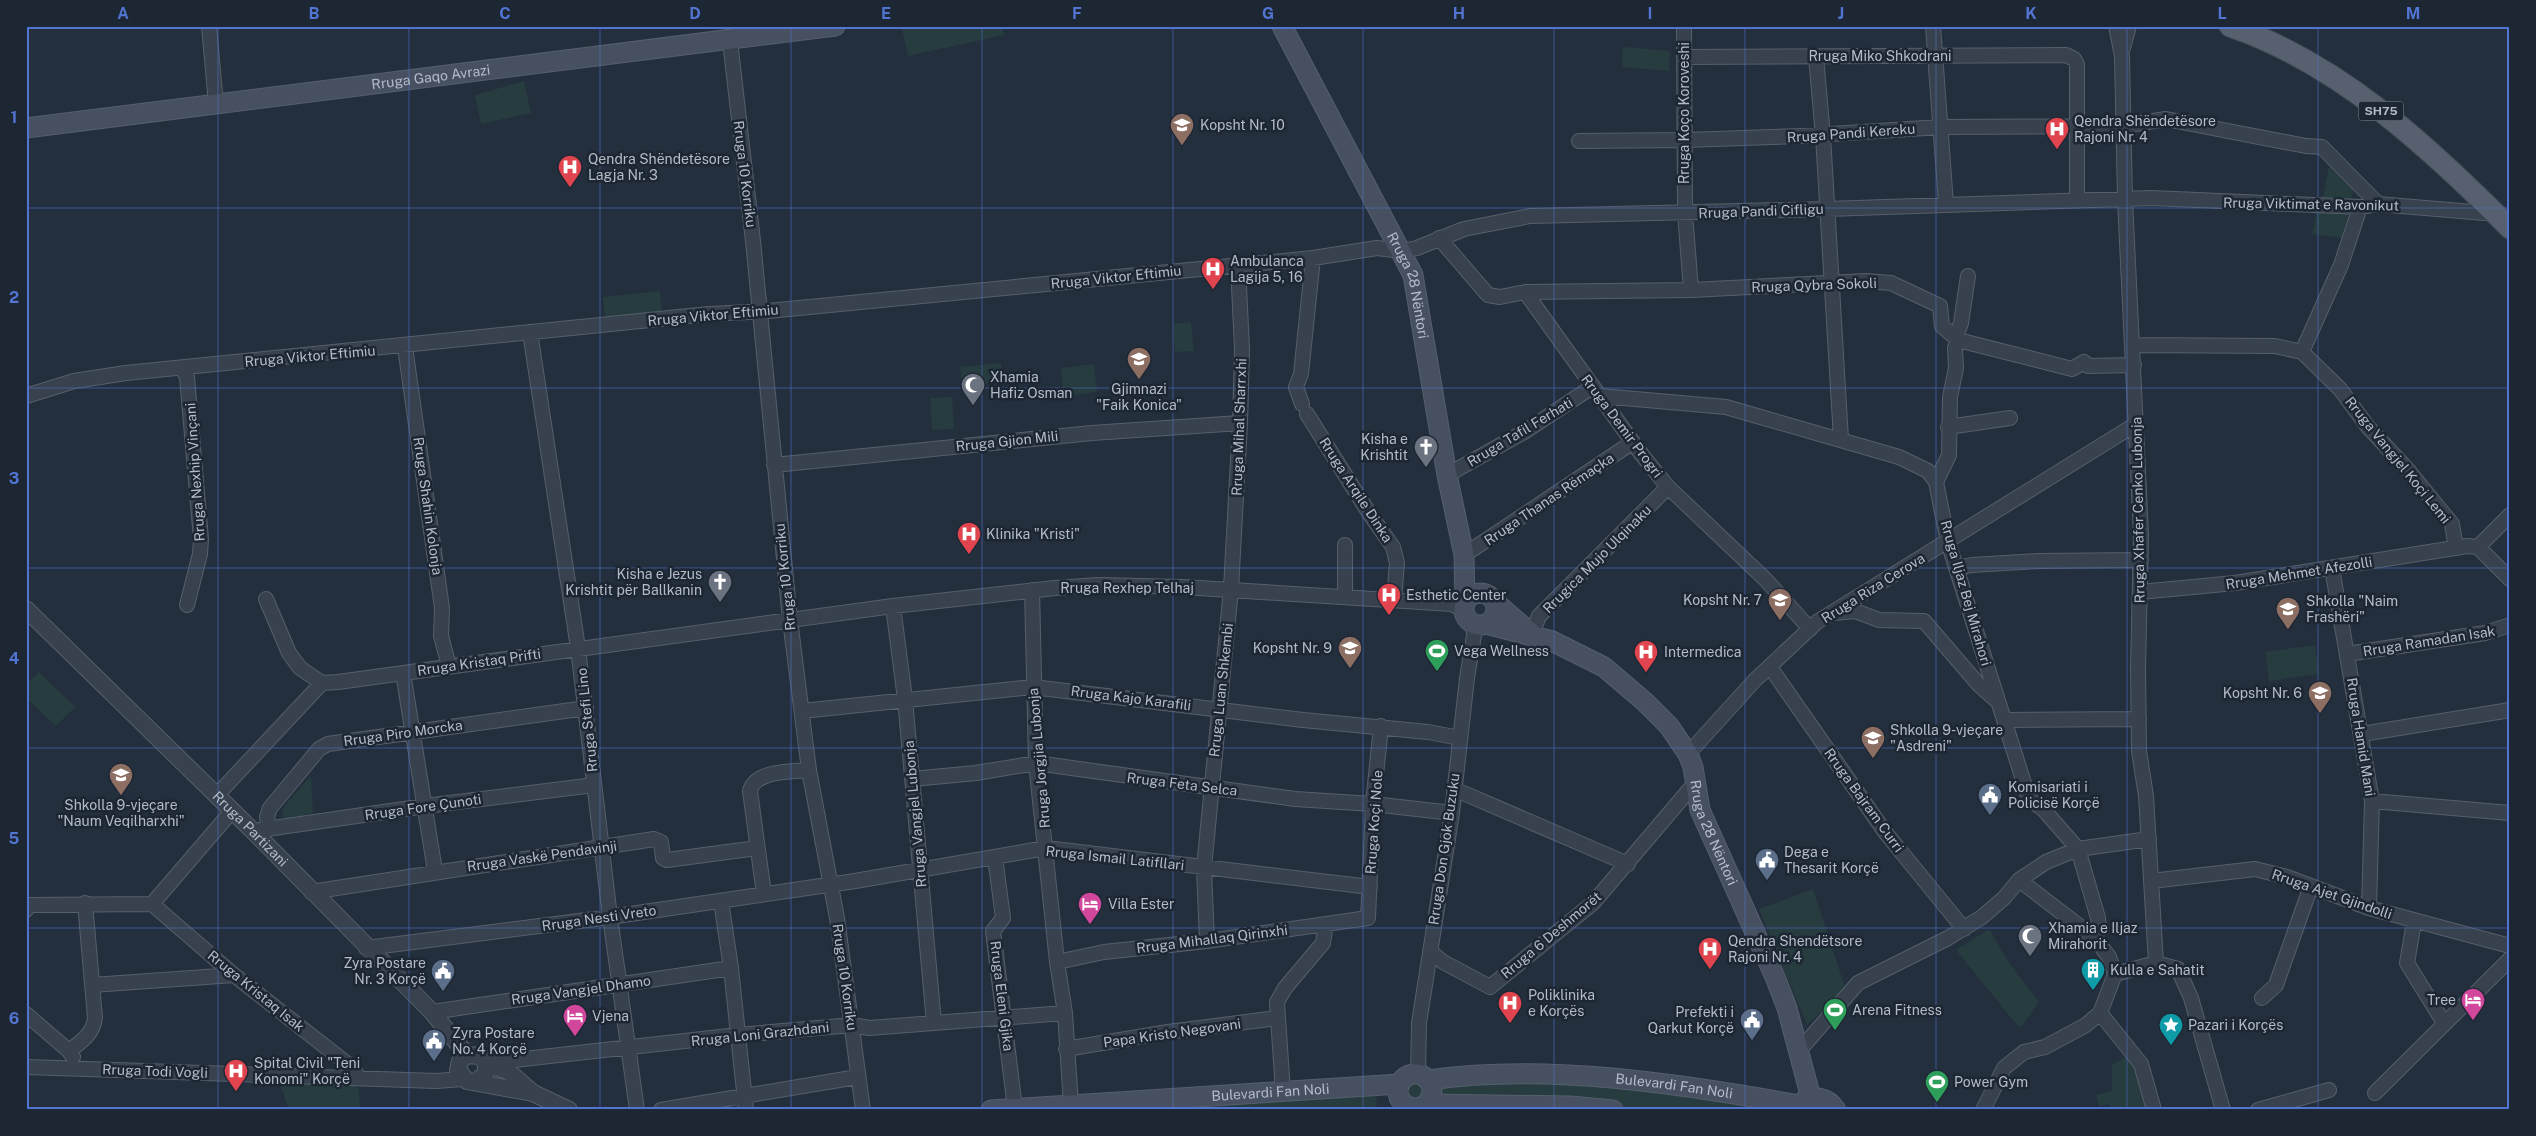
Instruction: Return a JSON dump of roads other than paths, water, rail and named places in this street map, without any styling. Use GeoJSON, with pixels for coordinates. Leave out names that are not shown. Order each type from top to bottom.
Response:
{"type":"FeatureCollection","features":[{"type":"Feature","properties":{"kind":"main road","name":"Rruga Gaqo Avrazi"},"geometry":{"type":"LineString","coordinates":[[26,128],[835,26]]}},
{"type":"Feature","properties":{"kind":"main road","name":"SH75"},"geometry":{"type":"LineString","coordinates":[[2230,26],[2301,57],[2350,87],[2407,132],[2503,221]]}},
{"type":"Feature","properties":{"kind":"main road","name":"Rruga 28 Nëntori"},"geometry":{"type":"LineString","coordinates":[[1282,31],[1413,275],[1447,475],[1464,555],[1472,615],[1532,634],[1580,654],[1604,668],[1626,684],[1669,726],[1688,754],[1694,767],[1700,810],[1787,1008],[1798,1052],[1802,1104]]}},
{"type":"Feature","properties":{"kind":"main road","name":"Rruga 28 Nëntori"},"geometry":{"type":"LineString","coordinates":[[1464,555],[1491,598],[1532,634]]}},
{"type":"Feature","properties":{"kind":"main road"},"geometry":{"type":"LineString","coordinates":[[1479,592],[1491,598],[1496,611],[1493,619],[1472,615],[1470,596],[1479,592]]}},
{"type":"Feature","properties":{"kind":"main road"},"geometry":{"type":"LineString","coordinates":[[1409,1075],[1423,1077],[1433,1093],[1410,1107],[1398,1092],[1400,1084],[1409,1075]]}},
{"type":"Feature","properties":{"kind":"main road","name":"Bulevardi Fan Noli"},"geometry":{"type":"LineString","coordinates":[[1423,1077],[1602,1077],[1802,1104],[1826,1100],[1836,1110]]}},
{"type":"Feature","properties":{"kind":"main road","name":"Bulevardi Fan Noli"},"geometry":{"type":"LineString","coordinates":[[991,1110],[1400,1084]]}},
{"type":"Feature","properties":{"kind":"main road"},"geometry":{"type":"LineString","coordinates":[[1410,1107],[1613,1110]]}},
{"type":"Feature","properties":{"kind":"main road"},"geometry":{"type":"LineString","coordinates":[[1836,1110],[1854,1110]]}},
{"type":"Feature","properties":{"kind":"street"},"geometry":{"type":"LineString","coordinates":[[209,26],[216,104]]}},
{"type":"Feature","properties":{"kind":"street","name":"Rruga Koço Koroveshi"},"geometry":{"type":"LineString","coordinates":[[1684,26],[1685,213],[1691,290]]}},
{"type":"Feature","properties":{"kind":"street"},"geometry":{"type":"LineString","coordinates":[[1933,26],[1946,204]]}},
{"type":"Feature","properties":{"kind":"street","name":"Rruga Xhafer Cenko Lubonja"},"geometry":{"type":"LineString","coordinates":[[2116,26],[2122,56],[2125,200],[2134,345],[2141,560],[2139,751],[2146,796],[2156,963]]}},
{"type":"Feature","properties":{"kind":"street","name":"Rruga Xhafer Cenko Lubonja"},"geometry":{"type":"LineString","coordinates":[[2122,56],[2129,26]]}},
{"type":"Feature","properties":{"kind":"street","name":"Rruga 10 Korriku"},"geometry":{"type":"LineString","coordinates":[[730,40],[753,241],[790,620],[809,770],[832,884],[863,1110]]}},
{"type":"Feature","properties":{"kind":"street","name":"Rruga Miko Shkodrani"},"geometry":{"type":"LineString","coordinates":[[1684,58],[2066,55],[2074,59],[2077,64],[2077,126]]}},
{"type":"Feature","properties":{"kind":"street"},"geometry":{"type":"LineString","coordinates":[[1816,57],[1823,136],[1841,439]]}},
{"type":"Feature","properties":{"kind":"street","name":"Rruga Pandi Kereku"},"geometry":{"type":"LineString","coordinates":[[1579,140],[1685,140],[1823,136],[1941,126],[2123,126],[2166,119],[2306,146],[2322,147],[2378,204]]}},
{"type":"Feature","properties":{"kind":"street"},"geometry":{"type":"LineString","coordinates":[[2077,126],[2077,200]]}},
{"type":"Feature","properties":{"kind":"street","name":"Rruga Viktimat e Ravonikut"},"geometry":{"type":"LineString","coordinates":[[2125,200],[2186,199],[2360,207],[2378,204],[2503,221]]}},
{"type":"Feature","properties":{"kind":"street","name":"Rruga Pandi Cifligu"},"geometry":{"type":"LineString","coordinates":[[1402,252],[1464,229],[1530,216],[2125,200]]}},
{"type":"Feature","properties":{"kind":"street"},"geometry":{"type":"LineString","coordinates":[[2134,345],[2275,346],[2302,352],[2341,265],[2360,207]]}},
{"type":"Feature","properties":{"kind":"street"},"geometry":{"type":"LineString","coordinates":[[1438,238],[1488,295],[1500,297],[1525,292]]}},
{"type":"Feature","properties":{"kind":"street","name":"Rruga Viktor Eftimiu"},"geometry":{"type":"LineString","coordinates":[[26,396],[74,382],[126,373],[405,347],[709,314],[759,312],[1314,258],[1377,248],[1402,252]]}},
{"type":"Feature","properties":{"kind":"street","name":"Rruga Arqile Dinka"},"geometry":{"type":"LineString","coordinates":[[1314,258],[1301,374],[1296,387],[1304,409],[1369,513],[1393,547],[1397,563],[1394,599]]}},
{"type":"Feature","properties":{"kind":"street","name":"Rruga Mihal Sharrxhi"},"geometry":{"type":"LineString","coordinates":[[1231,589],[1242,349],[1238,265]]}},
{"type":"Feature","properties":{"kind":"street"},"geometry":{"type":"LineString","coordinates":[[1596,392],[1726,407],[1841,439],[1921,466],[1936,482],[1949,455],[1948,427],[1950,396],[1956,368],[1955,348],[1968,276]]}},
{"type":"Feature","properties":{"kind":"street","name":"Rruga Qybra Sokoli"},"geometry":{"type":"LineString","coordinates":[[1525,292],[1691,290],[1832,282],[1891,283],[1940,306],[1942,326],[1947,333],[1957,338]]}},
{"type":"Feature","properties":{"kind":"street","name":"Rruga Demir Progri"},"geometry":{"type":"LineString","coordinates":[[1525,292],[1596,392],[1668,487],[1766,580],[1810,629]]}},
{"type":"Feature","properties":{"kind":"street","name":"Rruga Stefi Lino"},"geometry":{"type":"LineString","coordinates":[[530,332],[578,648],[610,917],[637,1110]]}},
{"type":"Feature","properties":{"kind":"street"},"geometry":{"type":"LineString","coordinates":[[1957,338],[2072,370],[2084,362],[2088,366],[2134,365]]}},
{"type":"Feature","properties":{"kind":"street","name":"Rruga Shahin Kolonja"},"geometry":{"type":"LineString","coordinates":[[405,347],[442,608],[441,636],[449,666]]}},
{"type":"Feature","properties":{"kind":"street","name":"Rruga Vangjel Koçi Lemi"},"geometry":{"type":"LineString","coordinates":[[2302,352],[2340,389],[2368,428],[2408,470],[2452,524],[2456,548]]}},
{"type":"Feature","properties":{"kind":"street","name":"Rruga Nexhip Vinçani"},"geometry":{"type":"LineString","coordinates":[[182,368],[187,377],[201,538],[200,554],[187,604]]}},
{"type":"Feature","properties":{"kind":"street","name":"Rruga Tafil Ferhati"},"geometry":{"type":"LineString","coordinates":[[1447,475],[1596,392]]}},
{"type":"Feature","properties":{"kind":"street"},"geometry":{"type":"LineString","coordinates":[[1948,427],[2010,418]]}},
{"type":"Feature","properties":{"kind":"street","name":"Rruga Gjion Mili"},"geometry":{"type":"LineString","coordinates":[[774,465],[1092,433],[1240,423]]}},
{"type":"Feature","properties":{"kind":"street","name":"Rruga Riza Cerova"},"geometry":{"type":"LineString","coordinates":[[1688,754],[1770,667],[1810,629],[1832,613],[2136,424]]}},
{"type":"Feature","properties":{"kind":"street","name":"Rruga Thanas Rëmaçka"},"geometry":{"type":"LineString","coordinates":[[1464,555],[1633,442]]}},
{"type":"Feature","properties":{"kind":"street","name":"Rruga Iljaz Bej Mirahori"},"geometry":{"type":"LineString","coordinates":[[1936,482],[1948,542],[1996,701],[2005,720],[2029,799],[2056,823],[2078,850]]}},
{"type":"Feature","properties":{"kind":"street","name":"Rrugica Mujo Ulqinaku"},"geometry":{"type":"LineString","coordinates":[[1532,634],[1539,616],[1668,487]]}},
{"type":"Feature","properties":{"kind":"street"},"geometry":{"type":"LineString","coordinates":[[2478,547],[2510,515]]}},
{"type":"Feature","properties":{"kind":"street"},"geometry":{"type":"LineString","coordinates":[[1344,596],[1345,545]]}},
{"type":"Feature","properties":{"kind":"street"},"geometry":{"type":"LineString","coordinates":[[2456,548],[2478,547],[2510,579]]}},
{"type":"Feature","properties":{"kind":"street","name":"Rruga Mehmet Afezolli"},"geometry":{"type":"LineString","coordinates":[[2140,592],[2235,583],[2456,548]]}},
{"type":"Feature","properties":{"kind":"street"},"geometry":{"type":"LineString","coordinates":[[1957,568],[1972,565],[2039,561],[2141,560]]}},
{"type":"Feature","properties":{"kind":"street","name":"Rruga Hamid Mani"},"geometry":{"type":"LineString","coordinates":[[2332,568],[2372,801],[2369,908]]}},
{"type":"Feature","properties":{"kind":"street","name":"Rruga Rexhep Telhaj"},"geometry":{"type":"LineString","coordinates":[[790,620],[1032,590],[1098,585],[1231,589],[1394,599],[1452,604],[1472,615]]}},
{"type":"Feature","properties":{"kind":"street","name":"Rruga Luan Shkembi"},"geometry":{"type":"LineString","coordinates":[[1207,941],[1204,868],[1211,786],[1221,709],[1231,589]]}},
{"type":"Feature","properties":{"kind":"street","name":"Rruga Jorgjia Lubonja"},"geometry":{"type":"LineString","coordinates":[[1032,590],[1036,764],[1057,962],[1065,1013],[1071,1105]]}},
{"type":"Feature","properties":{"kind":"street"},"geometry":{"type":"LineString","coordinates":[[216,796],[322,683],[300,668],[289,652],[266,599]]}},
{"type":"Feature","properties":{"kind":"street","name":"Rruga Vangjel Lubonja"},"geometry":{"type":"LineString","coordinates":[[893,606],[905,699],[934,1023]]}},
{"type":"Feature","properties":{"kind":"street","name":"Rruga Partizani"},"geometry":{"type":"LineString","coordinates":[[26,609],[232,812],[261,830],[311,892],[432,1012],[467,1055]]}},
{"type":"Feature","properties":{"kind":"street"},"geometry":{"type":"LineString","coordinates":[[1832,613],[1854,611],[1879,620],[1924,621],[1979,685],[1996,701]]}},
{"type":"Feature","properties":{"kind":"street","name":"Rruga Don Gjok Buzuku"},"geometry":{"type":"LineString","coordinates":[[1423,1077],[1419,1023],[1452,813],[1474,635],[1472,615]]}},
{"type":"Feature","properties":{"kind":"street","name":"Rruga Kristaq Prifti"},"geometry":{"type":"LineString","coordinates":[[322,683],[790,620]]}},
{"type":"Feature","properties":{"kind":"street","name":"Rruga Ramadan Isak"},"geometry":{"type":"LineString","coordinates":[[2348,654],[2484,633],[2510,625]]}},
{"type":"Feature","properties":{"kind":"street","name":"Rruga Bajram Curri"},"geometry":{"type":"LineString","coordinates":[[1770,667],[1885,832],[1964,929]]}},
{"type":"Feature","properties":{"kind":"street"},"geometry":{"type":"LineString","coordinates":[[403,673],[435,871]]}},
{"type":"Feature","properties":{"kind":"street","name":"Rruga Kajo Karafili"},"geometry":{"type":"LineString","coordinates":[[802,710],[1033,687],[1303,720],[1381,726],[1460,738]]}},
{"type":"Feature","properties":{"kind":"street","name":"Rruga Piro Morcka"},"geometry":{"type":"LineString","coordinates":[[261,830],[270,808],[319,749],[328,744],[586,708]]}},
{"type":"Feature","properties":{"kind":"street"},"geometry":{"type":"LineString","coordinates":[[2362,734],[2510,710]]}},
{"type":"Feature","properties":{"kind":"street"},"geometry":{"type":"LineString","coordinates":[[2005,720],[2139,719]]}},
{"type":"Feature","properties":{"kind":"street","name":"Rruga Koçi Nole"},"geometry":{"type":"LineString","coordinates":[[1368,918],[1373,804],[1381,726]]}},
{"type":"Feature","properties":{"kind":"street","name":"Rruga Feta Selca"},"geometry":{"type":"LineString","coordinates":[[912,779],[976,774],[1036,764],[1122,777],[1211,786],[1295,799],[1373,804],[1452,813]]}},
{"type":"Feature","properties":{"kind":"street"},"geometry":{"type":"LineString","coordinates":[[764,894],[750,791],[751,784],[757,779],[773,774],[809,770]]}},
{"type":"Feature","properties":{"kind":"street","name":"Rruga 6 Deshmorët"},"geometry":{"type":"LineString","coordinates":[[1430,952],[1443,962],[1490,988],[1593,903],[1628,864],[1695,782]]}},
{"type":"Feature","properties":{"kind":"street","name":"Rruga Fore Çunoti"},"geometry":{"type":"LineString","coordinates":[[261,830],[425,806],[594,785]]}},
{"type":"Feature","properties":{"kind":"street"},"geometry":{"type":"LineString","coordinates":[[1454,789],[1628,864]]}},
{"type":"Feature","properties":{"kind":"street"},"geometry":{"type":"LineString","coordinates":[[2372,801],[2510,813]]}},
{"type":"Feature","properties":{"kind":"street"},"geometry":{"type":"LineString","coordinates":[[28,906],[85,903],[152,904],[232,812]]}},
{"type":"Feature","properties":{"kind":"street","name":"Rruga Vaskë Pendavinji"},"geometry":{"type":"LineString","coordinates":[[311,892],[435,871],[658,839],[663,858],[667,860],[757,848]]}},
{"type":"Feature","properties":{"kind":"street"},"geometry":{"type":"LineString","coordinates":[[1798,1052],[1858,983],[1982,918],[2004,898],[2019,880],[2046,862],[2078,850],[2149,839]]}},
{"type":"Feature","properties":{"kind":"street","name":"Rruga Ismail Latifllari"},"geometry":{"type":"LineString","coordinates":[[832,884],[996,858],[1046,848],[1370,888]]}},
{"type":"Feature","properties":{"kind":"street"},"geometry":{"type":"LineString","coordinates":[[2078,850],[2098,918],[2099,929],[2094,938]]}},
{"type":"Feature","properties":{"kind":"street","name":"Rruga Eleni Gjika"},"geometry":{"type":"LineString","coordinates":[[996,858],[1003,918],[993,931],[1006,1019],[1015,1108]]}},
{"type":"Feature","properties":{"kind":"street","name":"Rruga Ajet Gjindolli"},"geometry":{"type":"LineString","coordinates":[[2151,881],[2255,869],[2311,886],[2369,908],[2414,922],[2510,946]]}},
{"type":"Feature","properties":{"kind":"street"},"geometry":{"type":"LineString","coordinates":[[1983,1110],[2004,1068],[2024,1052],[2045,1046],[2086,1025],[2100,1013],[2115,974],[2109,957],[2094,938],[2019,880]]}},
{"type":"Feature","properties":{"kind":"street","name":"Rruga Nesti Vreto"},"geometry":{"type":"LineString","coordinates":[[366,948],[610,917],[832,884]]}},
{"type":"Feature","properties":{"kind":"street"},"geometry":{"type":"LineString","coordinates":[[2262,998],[2276,985],[2311,886]]}},
{"type":"Feature","properties":{"kind":"street"},"geometry":{"type":"LineString","coordinates":[[721,900],[731,968],[743,1096],[746,1110]]}},
{"type":"Feature","properties":{"kind":"street"},"geometry":{"type":"LineString","coordinates":[[69,1051],[89,1035],[94,1027],[85,903]]}},
{"type":"Feature","properties":{"kind":"street","name":"Rruga Kristaq Isak"},"geometry":{"type":"LineString","coordinates":[[152,904],[234,975],[350,1066],[359,1077]]}},
{"type":"Feature","properties":{"kind":"street","name":"Rruga Mihallaq Qirinxhi"},"geometry":{"type":"LineString","coordinates":[[1057,962],[1104,952],[1207,941],[1368,918]]}},
{"type":"Feature","properties":{"kind":"street"},"geometry":{"type":"LineString","coordinates":[[2414,922],[2407,963],[2444,1023]]}},
{"type":"Feature","properties":{"kind":"street"},"geometry":{"type":"LineString","coordinates":[[1283,1092],[1276,1007],[1279,996],[1322,943],[1326,924]]}},
{"type":"Feature","properties":{"kind":"street"},"geometry":{"type":"LineString","coordinates":[[2375,1093],[2510,959]]}},
{"type":"Feature","properties":{"kind":"street"},"geometry":{"type":"LineString","coordinates":[[2115,974],[2156,963],[2178,969],[2191,998],[2223,1110]]}},
{"type":"Feature","properties":{"kind":"street","name":"Rruga Vangjel Dhamo"},"geometry":{"type":"LineString","coordinates":[[432,1012],[731,968]]}},
{"type":"Feature","properties":{"kind":"street"},"geometry":{"type":"LineString","coordinates":[[92,985],[234,975]]}},
{"type":"Feature","properties":{"kind":"street","name":"Rruga Loni Grazhdani"},"geometry":{"type":"LineString","coordinates":[[485,1061],[506,1061],[628,1049],[738,1035],[852,1025],[869,1028],[1065,1013]]}},
{"type":"Feature","properties":{"kind":"street"},"geometry":{"type":"LineString","coordinates":[[2100,1013],[2141,1064],[2154,1110]]}},
{"type":"Feature","properties":{"kind":"street"},"geometry":{"type":"LineString","coordinates":[[26,1014],[69,1051],[76,1068]]}},
{"type":"Feature","properties":{"kind":"street","name":"Papa Kristo Negovani"},"geometry":{"type":"LineString","coordinates":[[1066,1049],[1168,1032],[1277,1018]]}},
{"type":"Feature","properties":{"kind":"street"},"geometry":{"type":"LineString","coordinates":[[533,1093],[508,1070],[485,1061],[476,1054],[467,1055],[459,1066],[469,1080],[491,1087],[533,1093],[569,1110]]}},
{"type":"Feature","properties":{"kind":"street"},"geometry":{"type":"LineString","coordinates":[[469,1080],[486,1073],[485,1061]]}},
{"type":"Feature","properties":{"kind":"street","name":"Rruga Todi Vogli"},"geometry":{"type":"LineString","coordinates":[[26,1067],[436,1081],[469,1080]]}},
{"type":"Feature","properties":{"kind":"street"},"geometry":{"type":"LineString","coordinates":[[661,1110],[857,1076]]}},
{"type":"Feature","properties":{"kind":"street"},"geometry":{"type":"LineString","coordinates":[[2258,1110],[2329,1090]]}},
{"type":"Feature","properties":{"kind":"place","name":"Kopsht Nr. 10"},"geometry":{"type":"Point","coordinates":[1182,146]}},
{"type":"Feature","properties":{"kind":"place","name":"Qendra Shëndetësore Rajoni Nr. 4"},"geometry":{"type":"Point","coordinates":[2057,150]}},
{"type":"Feature","properties":{"kind":"place","name":"Qendra Shëndetësore Lagja Nr. 3"},"geometry":{"type":"Point","coordinates":[570,188]}},
{"type":"Feature","properties":{"kind":"place","name":"Ambulanca Lagija 5, 16"},"geometry":{"type":"Point","coordinates":[1213,290]}},
{"type":"Feature","properties":{"kind":"place","name":"Gjimnazi \"Faik Konica\""},"geometry":{"type":"Point","coordinates":[1139,380]}},
{"type":"Feature","properties":{"kind":"place","name":"Xhamia Hafiz Osman"},"geometry":{"type":"Point","coordinates":[973,406]}},
{"type":"Feature","properties":{"kind":"place","name":"Kisha e Krishtit"},"geometry":{"type":"Point","coordinates":[1426,468]}},
{"type":"Feature","properties":{"kind":"place","name":"Klinika \"Kristi\""},"geometry":{"type":"Point","coordinates":[969,555]}},
{"type":"Feature","properties":{"kind":"place","name":"Kisha e Jezus Krishtit për Ballkanin"},"geometry":{"type":"Point","coordinates":[720,603]}},
{"type":"Feature","properties":{"kind":"place","name":"Esthetic Center"},"geometry":{"type":"Point","coordinates":[1389,616]}},
{"type":"Feature","properties":{"kind":"place","name":"Kopsht Nr. 7"},"geometry":{"type":"Point","coordinates":[1780,621]}},
{"type":"Feature","properties":{"kind":"place","name":"Shkolla \"Naim Frashëri\""},"geometry":{"type":"Point","coordinates":[2288,630]}},
{"type":"Feature","properties":{"kind":"place","name":"Kopsht Nr. 9"},"geometry":{"type":"Point","coordinates":[1350,669]}},
{"type":"Feature","properties":{"kind":"place","name":"Vega Wellness"},"geometry":{"type":"Point","coordinates":[1437,672]}},
{"type":"Feature","properties":{"kind":"place","name":"Intermedica"},"geometry":{"type":"Point","coordinates":[1646,673]}},
{"type":"Feature","properties":{"kind":"place","name":"Kopsht Nr. 6"},"geometry":{"type":"Point","coordinates":[2320,714]}},
{"type":"Feature","properties":{"kind":"place","name":"Shkolla 9-vjeçare \"Asdreni\""},"geometry":{"type":"Point","coordinates":[1873,759]}},
{"type":"Feature","properties":{"kind":"place","name":"Shkolla 9-vjeçare \"Naum Veqilharxhi\""},"geometry":{"type":"Point","coordinates":[121,796]}},
{"type":"Feature","properties":{"kind":"place","name":"Komisariati i Policisë Korçë"},"geometry":{"type":"Point","coordinates":[1990,816]}},
{"type":"Feature","properties":{"kind":"place","name":"Dega e Thesarit Korçë"},"geometry":{"type":"Point","coordinates":[1767,881]}},
{"type":"Feature","properties":{"kind":"place","name":"Villa Ester"},"geometry":{"type":"Point","coordinates":[1090,925]}},
{"type":"Feature","properties":{"kind":"place","name":"Xhamia e Iljaz Mirahorit"},"geometry":{"type":"Point","coordinates":[2030,957]}},
{"type":"Feature","properties":{"kind":"place","name":"Qendra Shendëtsore Rajoni Nr. 4"},"geometry":{"type":"Point","coordinates":[1710,970]}},
{"type":"Feature","properties":{"kind":"place","name":"Kulla e Sahatit"},"geometry":{"type":"Point","coordinates":[2093,991]}},
{"type":"Feature","properties":{"kind":"place","name":"Zyra Postare Nr. 3 Korçë"},"geometry":{"type":"Point","coordinates":[443,992]}},
{"type":"Feature","properties":{"kind":"place","name":"Tree"},"geometry":{"type":"Point","coordinates":[2473,1021]}},
{"type":"Feature","properties":{"kind":"place","name":"Poliklinika e Korçës"},"geometry":{"type":"Point","coordinates":[1510,1024]}},
{"type":"Feature","properties":{"kind":"place","name":"Arena Fitness"},"geometry":{"type":"Point","coordinates":[1835,1031]}},
{"type":"Feature","properties":{"kind":"place","name":"Vjena"},"geometry":{"type":"Point","coordinates":[575,1037]}},
{"type":"Feature","properties":{"kind":"place","name":"Prefekti i Qarkut Korçë"},"geometry":{"type":"Point","coordinates":[1752,1041]}},
{"type":"Feature","properties":{"kind":"place","name":"Pazari i Korçës"},"geometry":{"type":"Point","coordinates":[2171,1046]}},
{"type":"Feature","properties":{"kind":"place","name":"Zyra Postare No. 4 Korçë"},"geometry":{"type":"Point","coordinates":[434,1062]}},
{"type":"Feature","properties":{"kind":"place","name":"Spital Civil \"Teni Konomi\" Korçë"},"geometry":{"type":"Point","coordinates":[236,1092]}},
{"type":"Feature","properties":{"kind":"place","name":"Power Gym"},"geometry":{"type":"Point","coordinates":[1937,1103]}}]}
